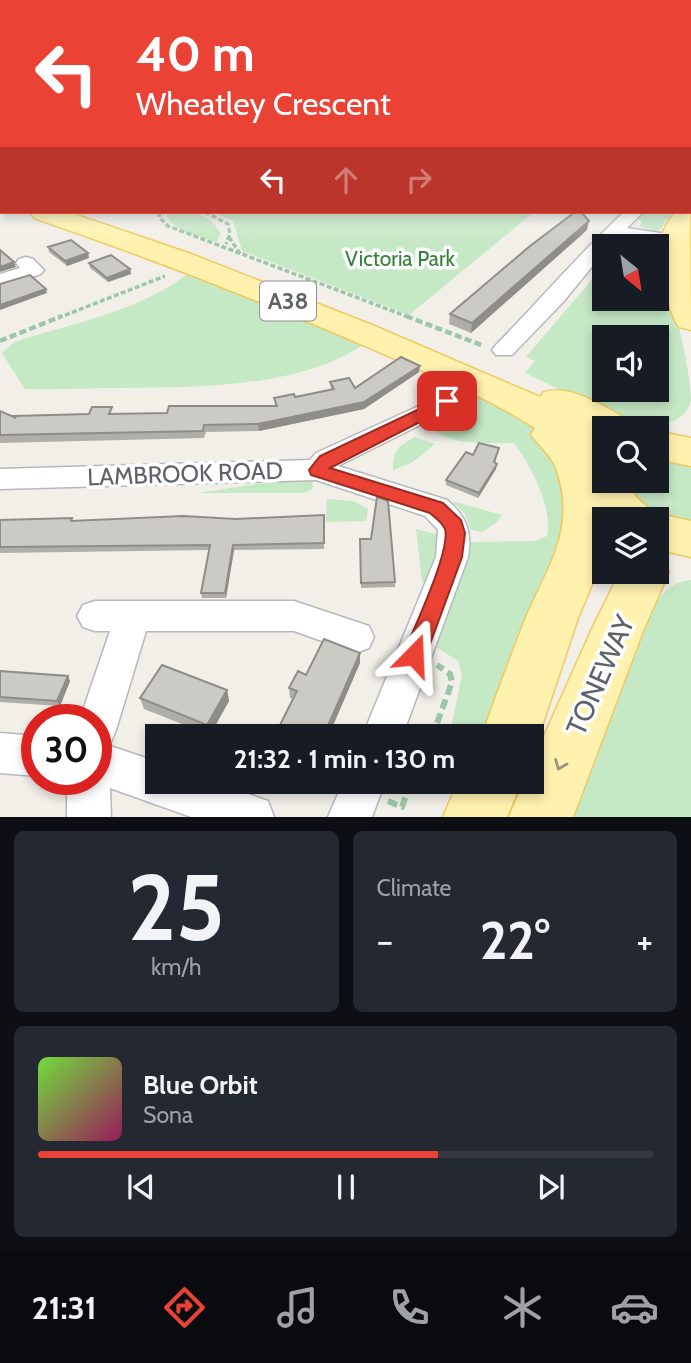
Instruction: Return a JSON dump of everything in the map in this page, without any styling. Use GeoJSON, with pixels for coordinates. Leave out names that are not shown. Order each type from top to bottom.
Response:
{"type":"FeatureCollection","features":[{"type":"Feature","properties":{"kind":"main road","name":"A38"},"geometry":{"type":"LineString","coordinates":[[49,214],[188,261],[312,311],[459,375],[527,408],[585,443],[625,507]]}},
{"type":"Feature","properties":{"kind":"main road","name":"A38"},"geometry":{"type":"LineString","coordinates":[[94,214],[208,252],[471,357],[592,418]]}},
{"type":"Feature","properties":{"kind":"main road"},"geometry":{"type":"LineString","coordinates":[[687,214],[682,218],[673,241],[676,267],[691,320]]}},
{"type":"Feature","properties":{"kind":"main road"},"geometry":{"type":"LineString","coordinates":[[507,724],[582,551],[586,519],[585,492],[575,460],[527,408]]}},
{"type":"Feature","properties":{"kind":"main road","name":"TONEWAY"},"geometry":{"type":"LineString","coordinates":[[513,724],[594,584]]}},
{"type":"Feature","properties":{"kind":"main road","name":"TONEWAY"},"geometry":{"type":"LineString","coordinates":[[541,817],[611,644],[623,584]]}},
{"type":"Feature","properties":{"kind":"street"},"geometry":{"type":"LineString","coordinates":[[504,350],[589,255],[632,214]]}},
{"type":"Feature","properties":{"kind":"street"},"geometry":{"type":"LineString","coordinates":[[615,232],[673,241]]}},
{"type":"Feature","properties":{"kind":"street"},"geometry":{"type":"LineString","coordinates":[[0,281],[34,270]]}},
{"type":"Feature","properties":{"kind":"street"},"geometry":{"type":"LineString","coordinates":[[317,470],[327,460],[447,401]]}},
{"type":"Feature","properties":{"kind":"street","name":"LAMBROOK ROAD"},"geometry":{"type":"LineString","coordinates":[[0,480],[221,474],[279,469],[317,470],[436,508],[451,520],[456,533],[452,557],[414,655]]}},
{"type":"Feature","properties":{"kind":"street"},"geometry":{"type":"LineString","coordinates":[[95,616],[294,616],[356,637]]}},
{"type":"Feature","properties":{"kind":"street"},"geometry":{"type":"LineString","coordinates":[[104,704],[133,616]]}},
{"type":"Feature","properties":{"kind":"street"},"geometry":{"type":"LineString","coordinates":[[387,724],[414,655]]}},
{"type":"Feature","properties":{"kind":"street"},"geometry":{"type":"LineString","coordinates":[[0,753],[21,755]]}},
{"type":"Feature","properties":{"kind":"street"},"geometry":{"type":"LineString","coordinates":[[112,768],[252,817]]}},
{"type":"Feature","properties":{"kind":"street"},"geometry":{"type":"LineString","coordinates":[[350,817],[359,794]]}},
{"type":"Feature","properties":{"kind":"street"},"geometry":{"type":"LineString","coordinates":[[88,795],[89,817]]}},
{"type":"Feature","properties":{"kind":"path"},"geometry":{"type":"LineString","coordinates":[[160,214],[159,217],[168,226],[478,345],[504,350]]}},
{"type":"Feature","properties":{"kind":"path"},"geometry":{"type":"LineString","coordinates":[[209,214],[228,224],[229,237],[226,244]]}},
{"type":"Feature","properties":{"kind":"path"},"geometry":{"type":"LineString","coordinates":[[229,237],[240,254]]}},
{"type":"Feature","properties":{"kind":"path"},"geometry":{"type":"LineString","coordinates":[[0,341],[166,276]]}},
{"type":"Feature","properties":{"kind":"path"},"geometry":{"type":"LineString","coordinates":[[414,655],[444,669],[452,682],[437,724]]}},
{"type":"Feature","properties":{"kind":"path"},"geometry":{"type":"LineString","coordinates":[[402,807],[407,794]]}},
{"type":"Feature","properties":{"kind":"green space"},"geometry":{"type":"Polygon","coordinates":[[[167,214],[198,214],[211,221],[221,234],[216,242],[179,228],[167,214]]]}},
{"type":"Feature","properties":{"kind":"green space","name":"Victoria Park"},"geometry":{"type":"Polygon","coordinates":[[[218,214],[532,214],[409,315],[242,251],[233,221],[218,214]]]}},
{"type":"Feature","properties":{"kind":"green space"},"geometry":{"type":"Polygon","coordinates":[[[639,214],[676,214],[671,220],[666,219],[662,228],[656,231],[640,226],[642,221],[635,217],[639,214]]]}},
{"type":"Feature","properties":{"kind":"green space"},"geometry":{"type":"Polygon","coordinates":[[[190,272],[364,344],[337,359],[275,378],[173,387],[25,389],[2,353],[14,342],[83,322],[150,297],[190,272]]]}},
{"type":"Feature","properties":{"kind":"green space"},"geometry":{"type":"Polygon","coordinates":[[[592,280],[592,312],[668,312],[669,288],[679,326],[691,400],[688,409],[669,422],[669,416],[615,416],[525,373],[535,361],[526,357],[592,280]]]}},
{"type":"Feature","properties":{"kind":"green space"},"geometry":{"type":"Polygon","coordinates":[[[441,379],[509,409],[544,434],[576,493],[551,573],[487,724],[452,724],[462,675],[458,661],[433,645],[471,542],[535,541],[547,536],[547,512],[539,487],[514,443],[459,441],[440,434],[433,427],[469,408],[432,385],[441,379]]]}},
{"type":"Feature","properties":{"kind":"green space"},"geometry":{"type":"Polygon","coordinates":[[[415,437],[435,444],[413,462],[393,470],[398,449],[415,437]]]}},
{"type":"Feature","properties":{"kind":"green space"},"geometry":{"type":"Polygon","coordinates":[[[669,462],[691,468],[691,523],[669,517],[669,507],[645,507],[632,493],[669,493],[669,462]]]}},
{"type":"Feature","properties":{"kind":"green space"},"geometry":{"type":"Polygon","coordinates":[[[291,479],[312,481],[313,489],[304,493],[198,493],[291,479]]]}},
{"type":"Feature","properties":{"kind":"green space"},"geometry":{"type":"Polygon","coordinates":[[[327,499],[353,501],[368,509],[366,521],[326,522],[327,499]]]}},
{"type":"Feature","properties":{"kind":"green space"},"geometry":{"type":"Polygon","coordinates":[[[452,501],[502,515],[496,523],[482,532],[471,530],[464,513],[452,501]]]}},
{"type":"Feature","properties":{"kind":"green space"},"geometry":{"type":"Polygon","coordinates":[[[416,529],[443,539],[431,585],[422,581],[416,529]]]}},
{"type":"Feature","properties":{"kind":"green space"},"geometry":{"type":"Polygon","coordinates":[[[691,580],[691,817],[564,817],[610,693],[641,627],[656,602],[671,587],[691,580]]]}},
{"type":"Feature","properties":{"kind":"building"},"geometry":{"type":"Polygon","coordinates":[[[572,214],[583,214],[589,221],[472,323],[450,314],[572,214]]]}},
{"type":"Feature","properties":{"kind":"building"},"geometry":{"type":"Polygon","coordinates":[[[71,240],[88,253],[65,261],[48,247],[71,240]]]}},
{"type":"Feature","properties":{"kind":"building"},"geometry":{"type":"Polygon","coordinates":[[[0,250],[14,262],[0,267],[0,250]]]}},
{"type":"Feature","properties":{"kind":"building"},"geometry":{"type":"Polygon","coordinates":[[[111,255],[130,269],[107,278],[89,263],[111,255]]]}},
{"type":"Feature","properties":{"kind":"building"},"geometry":{"type":"Polygon","coordinates":[[[30,275],[46,289],[0,305],[0,284],[30,275]]]}},
{"type":"Feature","properties":{"kind":"building"},"geometry":{"type":"Polygon","coordinates":[[[401,357],[420,366],[364,402],[258,424],[204,425],[203,431],[0,435],[0,411],[16,418],[14,416],[89,414],[92,407],[112,407],[109,414],[167,413],[169,406],[277,406],[274,398],[294,394],[295,397],[334,389],[330,382],[349,378],[355,388],[401,357]]]}},
{"type":"Feature","properties":{"kind":"building"},"geometry":{"type":"Polygon","coordinates":[[[479,443],[499,448],[494,462],[497,464],[479,493],[446,480],[466,452],[473,455],[479,443]]]}},
{"type":"Feature","properties":{"kind":"building"},"geometry":{"type":"Polygon","coordinates":[[[377,497],[388,501],[395,582],[361,583],[360,539],[371,539],[377,497]]]}},
{"type":"Feature","properties":{"kind":"building"},"geometry":{"type":"Polygon","coordinates":[[[324,515],[324,543],[233,545],[225,593],[201,593],[210,545],[0,547],[0,520],[72,518],[71,521],[183,516],[236,519],[324,515]]]}},
{"type":"Feature","properties":{"kind":"building"},"geometry":{"type":"Polygon","coordinates":[[[324,639],[360,653],[329,724],[280,724],[297,691],[289,688],[298,671],[306,675],[324,639]]]}},
{"type":"Feature","properties":{"kind":"building"},"geometry":{"type":"Polygon","coordinates":[[[162,665],[227,690],[208,724],[140,698],[162,665]]]}},
{"type":"Feature","properties":{"kind":"building"},"geometry":{"type":"Polygon","coordinates":[[[0,671],[68,676],[57,701],[0,697],[0,671]]]}},
{"type":"Feature","properties":{"kind":"route"},"geometry":{"type":"LineString","coordinates":[[414,655],[452,557],[456,533],[451,520],[436,508],[317,470],[327,460],[447,401]]}}]}
